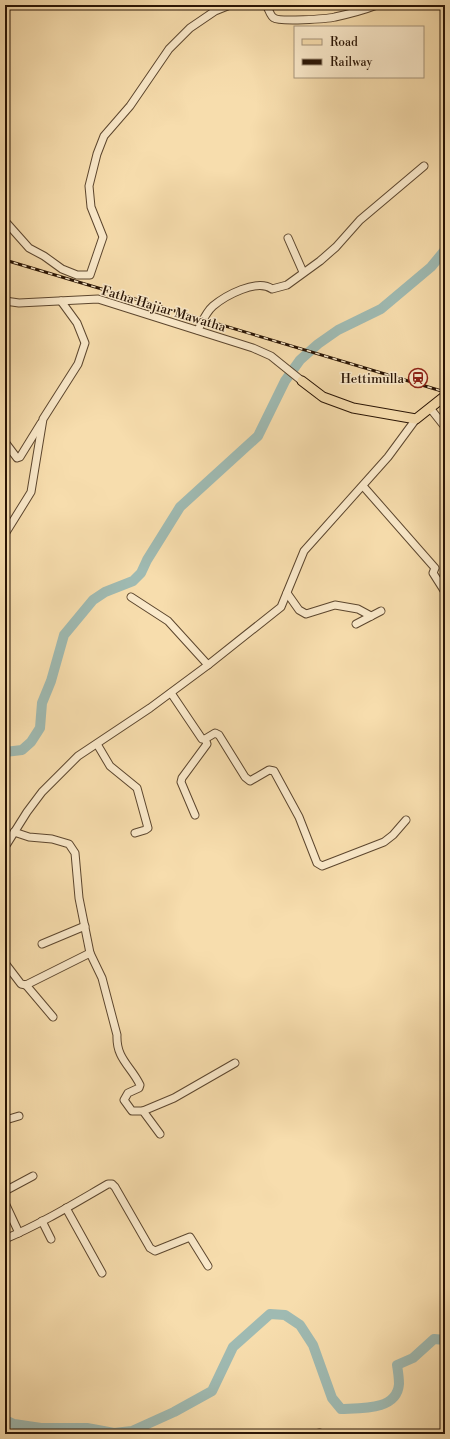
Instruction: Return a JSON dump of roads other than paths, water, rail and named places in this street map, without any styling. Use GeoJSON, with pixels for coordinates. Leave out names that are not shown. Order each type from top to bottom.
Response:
{"type":"FeatureCollection","features":[{"type":"Feature","properties":{"kind":"main road"},"geometry":{"type":"LineString","coordinates":[[302,381],[323,397],[353,408],[416,419],[445,396]]}},
{"type":"Feature","properties":{"kind":"street"},"geometry":{"type":"LineString","coordinates":[[5,221],[29,248],[44,256],[62,269],[77,275],[90,275],[103,237],[91,207],[89,186],[97,154],[104,136],[130,106],[169,49],[190,28],[215,11],[230,5]]}},
{"type":"Feature","properties":{"kind":"street"},"geometry":{"type":"LineString","coordinates":[[266,5],[273,18],[278,20],[287,20],[334,17],[368,9],[377,5]]}},
{"type":"Feature","properties":{"kind":"street"},"geometry":{"type":"LineString","coordinates":[[198,330],[212,307],[229,296],[249,286],[269,286],[272,289],[287,285],[330,252],[360,220],[424,166]]}},
{"type":"Feature","properties":{"kind":"street"},"geometry":{"type":"LineString","coordinates":[[288,238],[304,272]]}},
{"type":"Feature","properties":{"kind":"street","name":"Fatha Hajiar Mawatha"},"geometry":{"type":"LineString","coordinates":[[5,300],[19,303],[98,299],[253,348],[270,356],[302,381]]}},
{"type":"Feature","properties":{"kind":"street"},"geometry":{"type":"LineString","coordinates":[[5,442],[17,458],[20,457],[78,364],[85,343],[77,323],[61,301]]}},
{"type":"Feature","properties":{"kind":"street"},"geometry":{"type":"LineString","coordinates":[[430,408],[445,427]]}},
{"type":"Feature","properties":{"kind":"street"},"geometry":{"type":"LineString","coordinates":[[5,534],[31,492],[43,419]]}},
{"type":"Feature","properties":{"kind":"street"},"geometry":{"type":"LineString","coordinates":[[5,847],[27,812],[42,792],[78,756],[171,693],[281,607],[304,551],[388,457],[416,419]]}},
{"type":"Feature","properties":{"kind":"street"},"geometry":{"type":"LineString","coordinates":[[363,486],[435,568],[433,574],[445,592]]}},
{"type":"Feature","properties":{"kind":"street"},"geometry":{"type":"LineString","coordinates":[[287,593],[300,610],[306,614],[335,605],[358,610],[371,616]]}},
{"type":"Feature","properties":{"kind":"street"},"geometry":{"type":"LineString","coordinates":[[131,597],[168,621],[208,665]]}},
{"type":"Feature","properties":{"kind":"street"},"geometry":{"type":"LineString","coordinates":[[356,624],[381,611]]}},
{"type":"Feature","properties":{"kind":"street"},"geometry":{"type":"LineString","coordinates":[[171,693],[202,739],[205,739],[207,744],[182,778],[181,782],[195,815]]}},
{"type":"Feature","properties":{"kind":"street"},"geometry":{"type":"LineString","coordinates":[[205,739],[215,733],[219,735],[245,777],[250,780],[269,770],[274,771],[299,816],[317,863],[322,866],[384,842],[393,835],[406,820]]}},
{"type":"Feature","properties":{"kind":"street"},"geometry":{"type":"LineString","coordinates":[[96,744],[110,766],[137,788],[148,828],[135,833]]}},
{"type":"Feature","properties":{"kind":"street"},"geometry":{"type":"LineString","coordinates":[[14,832],[29,838],[52,839],[70,844],[75,853],[79,898],[90,953],[102,978],[117,1035],[117,1044],[120,1054],[140,1086],[128,1093],[124,1100],[132,1111],[143,1111],[174,1098],[235,1063]]}},
{"type":"Feature","properties":{"kind":"street"},"geometry":{"type":"LineString","coordinates":[[42,944],[85,926]]}},
{"type":"Feature","properties":{"kind":"street"},"geometry":{"type":"LineString","coordinates":[[26,985],[90,953]]}},
{"type":"Feature","properties":{"kind":"street"},"geometry":{"type":"LineString","coordinates":[[5,963],[21,984],[26,985],[53,1017]]}},
{"type":"Feature","properties":{"kind":"street"},"geometry":{"type":"LineString","coordinates":[[143,1111],[160,1134]]}},
{"type":"Feature","properties":{"kind":"street"},"geometry":{"type":"LineString","coordinates":[[5,1116],[9,1119],[19,1116]]}},
{"type":"Feature","properties":{"kind":"street"},"geometry":{"type":"LineString","coordinates":[[5,1191],[33,1176]]}},
{"type":"Feature","properties":{"kind":"street"},"geometry":{"type":"LineString","coordinates":[[5,1239],[42,1221],[108,1184],[112,1184],[150,1248],[154,1251],[190,1237],[208,1266]]}},
{"type":"Feature","properties":{"kind":"street"},"geometry":{"type":"LineString","coordinates":[[5,1202],[19,1233]]}},
{"type":"Feature","properties":{"kind":"street"},"geometry":{"type":"LineString","coordinates":[[66,1208],[102,1273]]}},
{"type":"Feature","properties":{"kind":"street"},"geometry":{"type":"LineString","coordinates":[[42,1221],[51,1239]]}},
{"type":"Feature","properties":{"kind":"waterway"},"geometry":{"type":"LineString","coordinates":[[5,752],[22,750],[31,742],[40,728],[42,703],[51,681],[64,635],[93,600],[105,592],[133,581],[141,573],[147,560],[180,507],[258,436],[285,381],[300,360],[318,344],[338,330],[381,309],[431,267],[445,250]]}},
{"type":"Feature","properties":{"kind":"waterway"},"geometry":{"type":"LineString","coordinates":[[5,1420],[14,1424],[41,1428],[87,1428],[114,1433],[132,1431],[174,1412],[212,1391],[233,1347],[270,1314],[285,1315],[300,1325],[313,1345],[332,1398],[341,1409],[367,1408],[385,1404],[397,1393],[399,1384],[397,1365],[413,1358],[434,1339],[445,1340]]}},
{"type":"Feature","properties":{"kind":"railway"},"geometry":{"type":"LineString","coordinates":[[5,260],[445,392]]}},
{"type":"Feature","properties":{"kind":"place","name":"Hettimulla"},"geometry":{"type":"Point","coordinates":[418,378]}}]}
